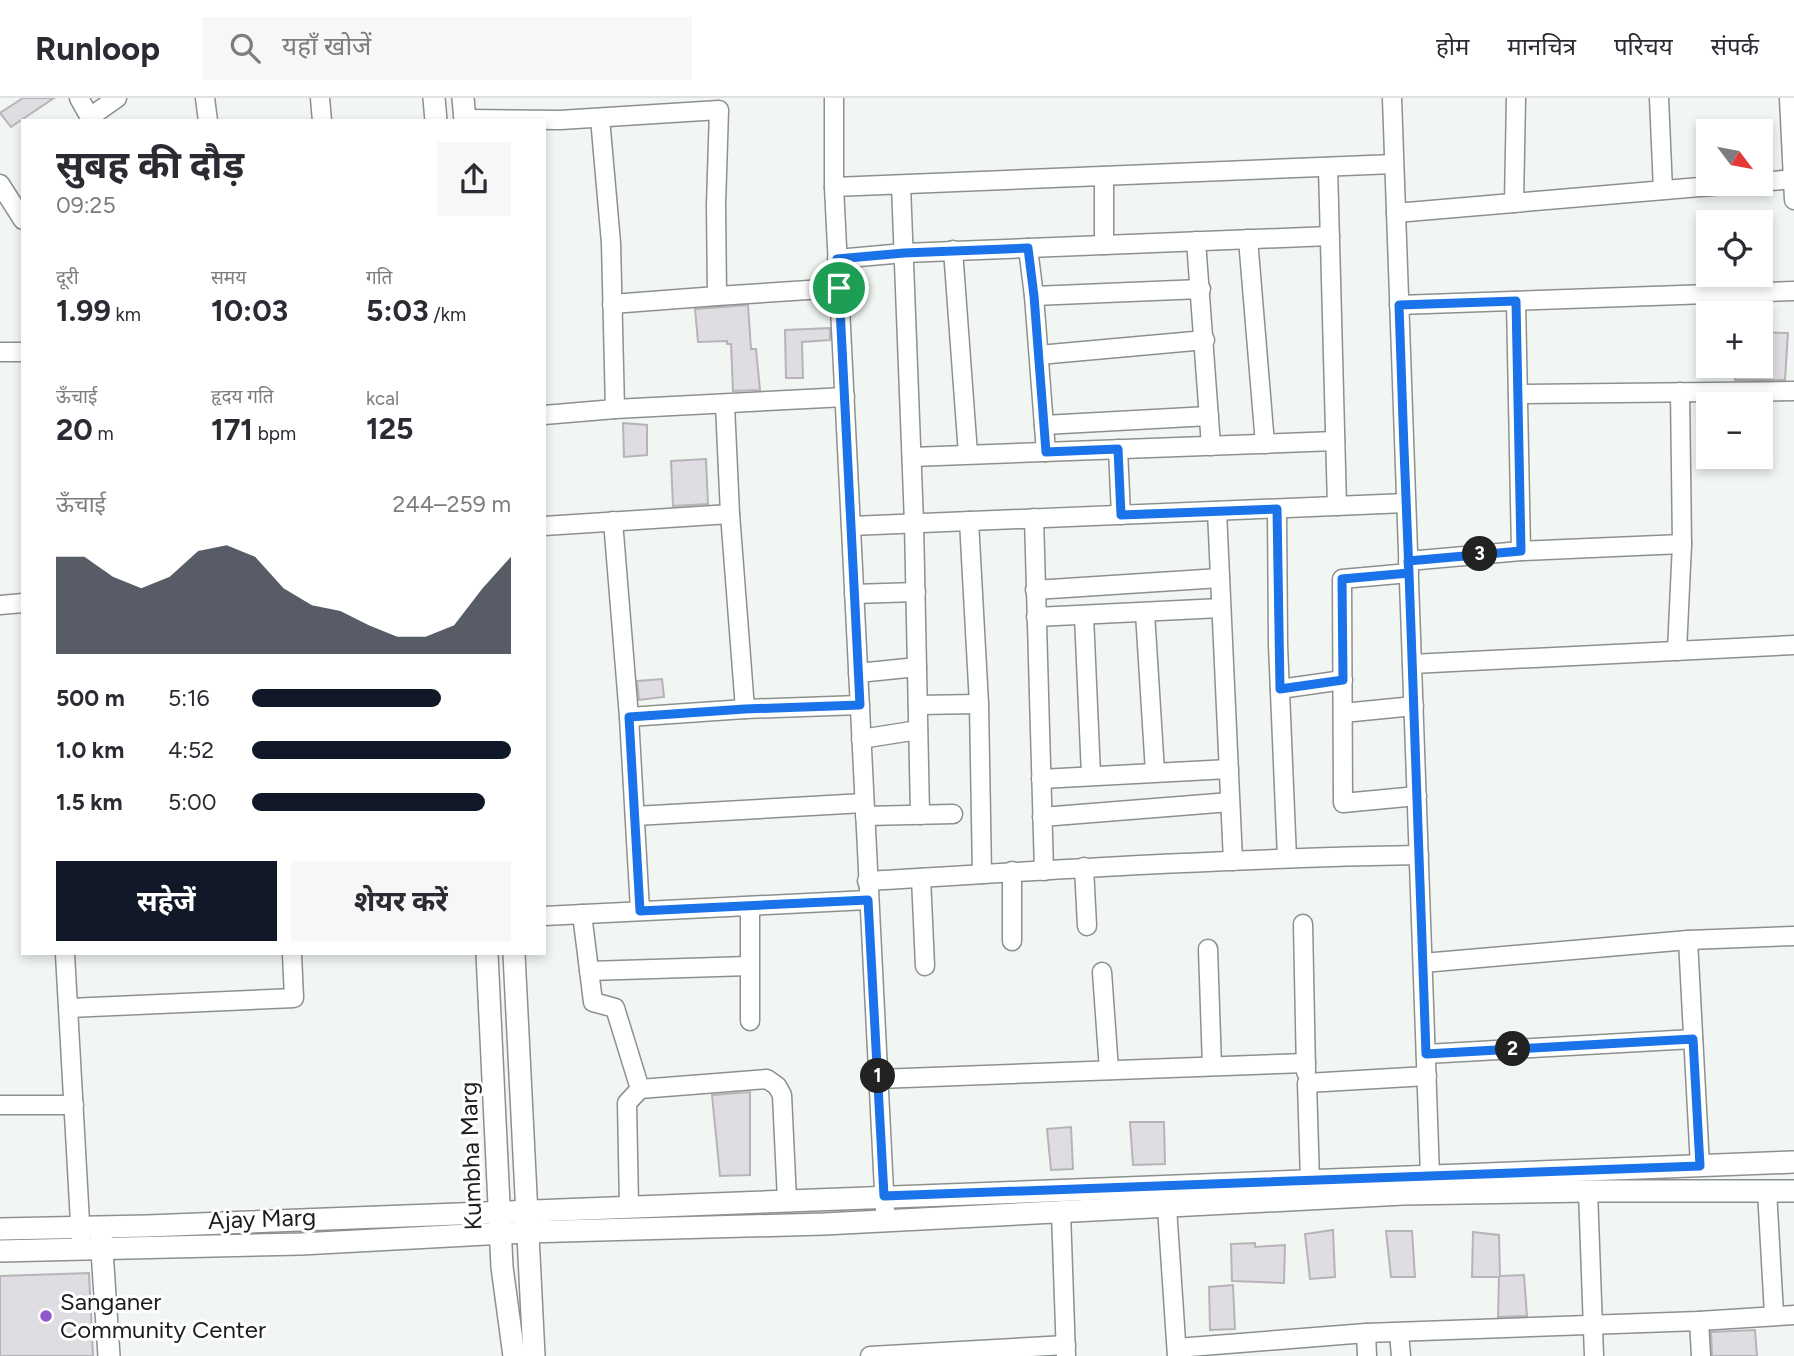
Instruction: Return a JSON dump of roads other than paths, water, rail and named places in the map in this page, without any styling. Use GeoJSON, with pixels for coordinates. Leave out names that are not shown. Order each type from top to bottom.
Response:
{"type":"FeatureCollection","features":[{"type":"Feature","properties":{"kind":"street"},"geometry":{"type":"LineString","coordinates":[[79,98],[91,119],[117,98]]}},
{"type":"Feature","properties":{"kind":"street"},"geometry":{"type":"LineString","coordinates":[[205,98],[208,119]]}},
{"type":"Feature","properties":{"kind":"street"},"geometry":{"type":"LineString","coordinates":[[320,98],[322,119]]}},
{"type":"Feature","properties":{"kind":"street"},"geometry":{"type":"LineString","coordinates":[[434,98],[436,119]]}},
{"type":"Feature","properties":{"kind":"street"},"geometry":{"type":"LineString","coordinates":[[463,98],[465,119]]}},
{"type":"Feature","properties":{"kind":"street"},"geometry":{"type":"LineString","coordinates":[[834,98],[837,259],[885,1221]]}},
{"type":"Feature","properties":{"kind":"street"},"geometry":{"type":"LineString","coordinates":[[1392,98],[1430,1176]]}},
{"type":"Feature","properties":{"kind":"street"},"geometry":{"type":"LineString","coordinates":[[1514,202],[1516,98]]}},
{"type":"Feature","properties":{"kind":"street"},"geometry":{"type":"LineString","coordinates":[[1659,98],[1663,190]]}},
{"type":"Feature","properties":{"kind":"street"},"geometry":{"type":"LineString","coordinates":[[1789,98],[1794,200]]}},
{"type":"Feature","properties":{"kind":"street"},"geometry":{"type":"LineString","coordinates":[[546,120],[600,118],[719,104],[717,296]]}},
{"type":"Feature","properties":{"kind":"street"},"geometry":{"type":"LineString","coordinates":[[600,118],[611,243],[615,409]]}},
{"type":"Feature","properties":{"kind":"street"},"geometry":{"type":"LineString","coordinates":[[834,187],[1394,164]]}},
{"type":"Feature","properties":{"kind":"street"},"geometry":{"type":"LineString","coordinates":[[1328,167],[1337,506]]}},
{"type":"Feature","properties":{"kind":"street"},"geometry":{"type":"LineString","coordinates":[[1104,176],[1104,245]]}},
{"type":"Feature","properties":{"kind":"street"},"geometry":{"type":"LineString","coordinates":[[1773,181],[1793,179]]}},
{"type":"Feature","properties":{"kind":"street"},"geometry":{"type":"LineString","coordinates":[[0,184],[21,217]]}},
{"type":"Feature","properties":{"kind":"street"},"geometry":{"type":"LineString","coordinates":[[901,184],[914,523],[920,814]]}},
{"type":"Feature","properties":{"kind":"street"},"geometry":{"type":"LineString","coordinates":[[1396,213],[1696,187]]}},
{"type":"Feature","properties":{"kind":"street"},"geometry":{"type":"LineString","coordinates":[[837,259],[953,250],[1330,236]]}},
{"type":"Feature","properties":{"kind":"street"},"geometry":{"type":"LineString","coordinates":[[1248,239],[1265,444]]}},
{"type":"Feature","properties":{"kind":"street"},"geometry":{"type":"LineString","coordinates":[[1196,241],[1211,446]]}},
{"type":"Feature","properties":{"kind":"street"},"geometry":{"type":"LineString","coordinates":[[1028,248],[1046,452]]}},
{"type":"Feature","properties":{"kind":"street"},"geometry":{"type":"LineString","coordinates":[[953,250],[968,454]]}},
{"type":"Feature","properties":{"kind":"street"},"geometry":{"type":"LineString","coordinates":[[612,304],[839,288]]}},
{"type":"Feature","properties":{"kind":"street"},"geometry":{"type":"LineString","coordinates":[[1034,296],[1201,289]]}},
{"type":"Feature","properties":{"kind":"street"},"geometry":{"type":"LineString","coordinates":[[1399,305],[1794,291]]}},
{"type":"Feature","properties":{"kind":"street"},"geometry":{"type":"LineString","coordinates":[[1516,301],[1521,551]]}},
{"type":"Feature","properties":{"kind":"street"},"geometry":{"type":"LineString","coordinates":[[1039,355],[1205,340]]}},
{"type":"Feature","properties":{"kind":"street"},"geometry":{"type":"LineString","coordinates":[[0,352],[21,352]]}},
{"type":"Feature","properties":{"kind":"street"},"geometry":{"type":"LineString","coordinates":[[1677,651],[1682,544],[1680,391]]}},
{"type":"Feature","properties":{"kind":"street"},"geometry":{"type":"LineString","coordinates":[[1518,394],[1794,391]]}},
{"type":"Feature","properties":{"kind":"street"},"geometry":{"type":"LineString","coordinates":[[546,415],[845,397]]}},
{"type":"Feature","properties":{"kind":"street"},"geometry":{"type":"LineString","coordinates":[[725,405],[730,514],[745,709]]}},
{"type":"Feature","properties":{"kind":"street"},"geometry":{"type":"LineString","coordinates":[[1044,425],[1209,416]]}},
{"type":"Feature","properties":{"kind":"street"},"geometry":{"type":"LineString","coordinates":[[912,457],[1335,441]]}},
{"type":"Feature","properties":{"kind":"street"},"geometry":{"type":"LineString","coordinates":[[1118,449],[1121,515]]}},
{"type":"Feature","properties":{"kind":"street"},"geometry":{"type":"LineString","coordinates":[[851,526],[1406,503]]}},
{"type":"Feature","properties":{"kind":"street"},"geometry":{"type":"LineString","coordinates":[[1277,509],[1280,689],[1287,858]]}},
{"type":"Feature","properties":{"kind":"street"},"geometry":{"type":"LineString","coordinates":[[1217,511],[1233,861]]}},
{"type":"Feature","properties":{"kind":"street"},"geometry":{"type":"LineString","coordinates":[[546,526],[730,514]]}},
{"type":"Feature","properties":{"kind":"street"},"geometry":{"type":"LineString","coordinates":[[1034,518],[1044,871]]}},
{"type":"Feature","properties":{"kind":"street"},"geometry":{"type":"LineString","coordinates":[[969,521],[979,704],[982,874]]}},
{"type":"Feature","properties":{"kind":"street"},"geometry":{"type":"LineString","coordinates":[[613,522],[629,717],[640,911]]}},
{"type":"Feature","properties":{"kind":"street"},"geometry":{"type":"LineString","coordinates":[[1417,796],[1343,803],[1342,579],[1521,551],[1682,544]]}},
{"type":"Feature","properties":{"kind":"street"},"geometry":{"type":"LineString","coordinates":[[1035,590],[1220,578]]}},
{"type":"Feature","properties":{"kind":"street"},"geometry":{"type":"LineString","coordinates":[[854,594],[916,592]]}},
{"type":"Feature","properties":{"kind":"street"},"geometry":{"type":"LineString","coordinates":[[0,605],[21,603]]}},
{"type":"Feature","properties":{"kind":"street"},"geometry":{"type":"LineString","coordinates":[[1036,617],[1222,608]]}},
{"type":"Feature","properties":{"kind":"street"},"geometry":{"type":"LineString","coordinates":[[1145,613],[1155,772]]}},
{"type":"Feature","properties":{"kind":"street"},"geometry":{"type":"LineString","coordinates":[[1084,616],[1091,775]]}},
{"type":"Feature","properties":{"kind":"street"},"geometry":{"type":"LineString","coordinates":[[1412,664],[1794,645]]}},
{"type":"Feature","properties":{"kind":"street"},"geometry":{"type":"LineString","coordinates":[[858,673],[917,667]]}},
{"type":"Feature","properties":{"kind":"street"},"geometry":{"type":"LineString","coordinates":[[1280,689],[1343,680]]}},
{"type":"Feature","properties":{"kind":"street"},"geometry":{"type":"LineString","coordinates":[[918,705],[979,704]]}},
{"type":"Feature","properties":{"kind":"street"},"geometry":{"type":"LineString","coordinates":[[629,717],[860,705]]}},
{"type":"Feature","properties":{"kind":"street"},"geometry":{"type":"LineString","coordinates":[[1343,713],[1413,706]]}},
{"type":"Feature","properties":{"kind":"street"},"geometry":{"type":"LineString","coordinates":[[861,738],[918,730]]}},
{"type":"Feature","properties":{"kind":"street"},"geometry":{"type":"LineString","coordinates":[[1041,779],[1229,769]]}},
{"type":"Feature","properties":{"kind":"street"},"geometry":{"type":"LineString","coordinates":[[1042,817],[1230,802]]}},
{"type":"Feature","properties":{"kind":"street"},"geometry":{"type":"LineString","coordinates":[[635,816],[865,810],[953,814]]}},
{"type":"Feature","properties":{"kind":"street"},"geometry":{"type":"LineString","coordinates":[[867,881],[1084,867],[1419,855]]}},
{"type":"Feature","properties":{"kind":"street"},"geometry":{"type":"LineString","coordinates":[[1084,867],[1087,926]]}},
{"type":"Feature","properties":{"kind":"street"},"geometry":{"type":"LineString","coordinates":[[1012,871],[1012,941]]}},
{"type":"Feature","properties":{"kind":"street"},"geometry":{"type":"LineString","coordinates":[[921,878],[925,966]]}},
{"type":"Feature","properties":{"kind":"street"},"geometry":{"type":"LineString","coordinates":[[546,916],[868,900]]}},
{"type":"Feature","properties":{"kind":"street"},"geometry":{"type":"LineString","coordinates":[[750,906],[750,1021]]}},
{"type":"Feature","properties":{"kind":"street"},"geometry":{"type":"LineString","coordinates":[[582,914],[593,1002],[615,1008],[640,1089]]}},
{"type":"Feature","properties":{"kind":"street"},"geometry":{"type":"LineString","coordinates":[[1303,924],[1310,1181]]}},
{"type":"Feature","properties":{"kind":"street"},"geometry":{"type":"LineString","coordinates":[[1423,963],[1688,940],[1794,936]]}},
{"type":"Feature","properties":{"kind":"street"},"geometry":{"type":"LineString","coordinates":[[1688,940],[1700,1166]]}},
{"type":"Feature","properties":{"kind":"street"},"geometry":{"type":"LineString","coordinates":[[1208,949],[1212,1066]]}},
{"type":"Feature","properties":{"kind":"street"},"geometry":{"type":"LineString","coordinates":[[65,955],[74,1105],[92,1250],[109,1356]]}},
{"type":"Feature","properties":{"kind":"street"},"geometry":{"type":"LineString","coordinates":[[69,1008],[294,998],[292,955]]}},
{"type":"Feature","properties":{"kind":"street","name":"Kumbha Marg"},"geometry":{"type":"LineString","coordinates":[[487,955],[502,1267],[514,1356]]}},
{"type":"Feature","properties":{"kind":"street"},"geometry":{"type":"LineString","coordinates":[[514,955],[534,1356]]}},
{"type":"Feature","properties":{"kind":"street"},"geometry":{"type":"LineString","coordinates":[[589,971],[749,966]]}},
{"type":"Feature","properties":{"kind":"street"},"geometry":{"type":"LineString","coordinates":[[1102,972],[1109,1070]]}},
{"type":"Feature","properties":{"kind":"street"},"geometry":{"type":"LineString","coordinates":[[1426,1054],[1693,1039]]}},
{"type":"Feature","properties":{"kind":"street"},"geometry":{"type":"LineString","coordinates":[[878,1079],[1306,1063]]}},
{"type":"Feature","properties":{"kind":"street"},"geometry":{"type":"LineString","coordinates":[[1307,1083],[1427,1076]]}},
{"type":"Feature","properties":{"kind":"street"},"geometry":{"type":"LineString","coordinates":[[629,1206],[627,1103],[640,1089],[767,1079],[777,1086],[782,1095],[787,1200]]}},
{"type":"Feature","properties":{"kind":"street"},"geometry":{"type":"LineString","coordinates":[[0,1105],[74,1105]]}},
{"type":"Feature","properties":{"kind":"street"},"geometry":{"type":"LineString","coordinates":[[1166,1196],[1310,1181],[1794,1162]]}},
{"type":"Feature","properties":{"kind":"street"},"geometry":{"type":"LineString","coordinates":[[1588,1191],[1594,1356]]}},
{"type":"Feature","properties":{"kind":"street"},"geometry":{"type":"LineString","coordinates":[[1767,1191],[1774,1314]]}},
{"type":"Feature","properties":{"kind":"street"},"geometry":{"type":"LineString","coordinates":[[1166,1196],[1794,1191]]}},
{"type":"Feature","properties":{"kind":"street","name":"Ajay Marg"},"geometry":{"type":"LineString","coordinates":[[0,1229],[884,1196],[1166,1196]]}},
{"type":"Feature","properties":{"kind":"street"},"geometry":{"type":"LineString","coordinates":[[1166,1196],[1177,1352],[1280,1348],[1366,1333],[1794,1315]]}},
{"type":"Feature","properties":{"kind":"street","name":"Ajay Marg"},"geometry":{"type":"LineString","coordinates":[[0,1251],[301,1244],[500,1233],[885,1221],[1060,1212],[1166,1196]]}},
{"type":"Feature","properties":{"kind":"street"},"geometry":{"type":"LineString","coordinates":[[870,1356],[1066,1351],[1060,1212]]}},
{"type":"Feature","properties":{"kind":"street"},"geometry":{"type":"LineString","coordinates":[[1699,1321],[1700,1356]]}},
{"type":"Feature","properties":{"kind":"street"},"geometry":{"type":"LineString","coordinates":[[1366,1333],[1367,1356]]}},
{"type":"Feature","properties":{"kind":"street"},"geometry":{"type":"LineString","coordinates":[[1399,1333],[1401,1356]]}},
{"type":"Feature","properties":{"kind":"place","name":"Sanganer Community Center"},"geometry":{"type":"Point","coordinates":[46,1316]}}]}
